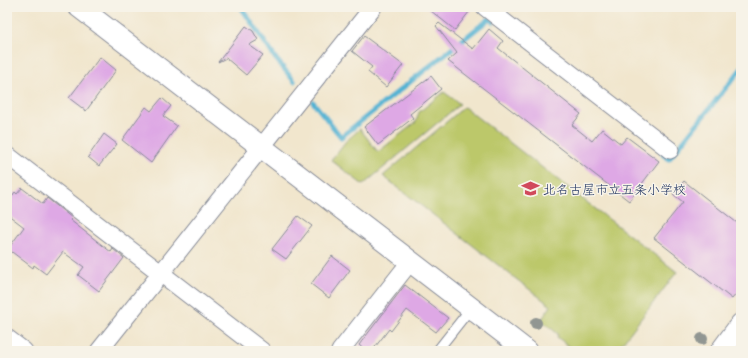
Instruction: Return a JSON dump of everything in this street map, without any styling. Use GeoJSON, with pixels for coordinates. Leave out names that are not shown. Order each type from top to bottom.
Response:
{"type":"FeatureCollection","features":[{"type":"Feature","properties":{"kind":"street"},"geometry":{"type":"LineString","coordinates":[[79,7],[527,351]]}},
{"type":"Feature","properties":{"kind":"street"},"geometry":{"type":"LineString","coordinates":[[99,351],[373,7]]}},
{"type":"Feature","properties":{"kind":"street"},"geometry":{"type":"LineString","coordinates":[[485,7],[670,150]]}},
{"type":"Feature","properties":{"kind":"street"},"geometry":{"type":"LineString","coordinates":[[7,155],[262,351]]}},
{"type":"Feature","properties":{"kind":"street"},"geometry":{"type":"LineString","coordinates":[[340,351],[410,262]]}},
{"type":"Feature","properties":{"kind":"street"},"geometry":{"type":"LineString","coordinates":[[721,351],[741,324]]}},
{"type":"Feature","properties":{"kind":"street"},"geometry":{"type":"LineString","coordinates":[[7,338],[24,351]]}},
{"type":"Feature","properties":{"kind":"lane"},"geometry":{"type":"LineString","coordinates":[[436,351],[471,308]]}},
{"type":"Feature","properties":{"kind":"green space"},"geometry":{"type":"Polygon","coordinates":[[[444,92],[460,104],[363,185],[331,160],[346,141],[360,129],[378,152],[416,122],[419,112],[444,92]]]}},
{"type":"Feature","properties":{"kind":"green space"},"geometry":{"type":"Polygon","coordinates":[[[464,107],[677,272],[616,351],[575,351],[557,337],[558,334],[541,320],[551,306],[383,176],[464,107]]]}},
{"type":"Feature","properties":{"kind":"building"},"geometry":{"type":"Polygon","coordinates":[[[426,7],[473,7],[455,30],[426,7]]]}},
{"type":"Feature","properties":{"kind":"building"},"geometry":{"type":"Polygon","coordinates":[[[439,23],[473,49],[489,29],[503,41],[498,48],[581,114],[572,125],[592,141],[602,129],[621,144],[627,137],[659,161],[629,201],[448,61],[457,53],[436,26],[439,23]]]}},
{"type":"Feature","properties":{"kind":"building"},"geometry":{"type":"Polygon","coordinates":[[[246,26],[253,31],[258,40],[249,45],[263,55],[246,75],[226,58],[218,62],[246,26]]]}},
{"type":"Feature","properties":{"kind":"building"},"geometry":{"type":"Polygon","coordinates":[[[364,36],[403,65],[386,87],[368,72],[372,67],[352,51],[364,36]]]}},
{"type":"Feature","properties":{"kind":"building"},"geometry":{"type":"Polygon","coordinates":[[[100,57],[116,70],[86,111],[69,98],[100,57]]]}},
{"type":"Feature","properties":{"kind":"building"},"geometry":{"type":"Polygon","coordinates":[[[431,76],[441,89],[410,114],[413,118],[378,145],[364,127],[431,76]]]}},
{"type":"Feature","properties":{"kind":"building"},"geometry":{"type":"Polygon","coordinates":[[[162,98],[171,106],[163,116],[177,126],[151,163],[122,140],[146,107],[151,111],[162,98]]]}},
{"type":"Feature","properties":{"kind":"building"},"geometry":{"type":"Polygon","coordinates":[[[104,134],[117,144],[99,166],[88,157],[104,134]]]}},
{"type":"Feature","properties":{"kind":"building"},"geometry":{"type":"Polygon","coordinates":[[[684,181],[741,226],[741,288],[732,299],[654,238],[683,202],[673,194],[684,181]]]}},
{"type":"Feature","properties":{"kind":"building"},"geometry":{"type":"Polygon","coordinates":[[[22,188],[43,204],[47,198],[72,218],[70,220],[111,252],[113,249],[124,258],[99,291],[78,275],[84,267],[63,252],[46,274],[34,265],[33,268],[8,249],[24,227],[7,214],[7,203],[15,192],[17,194],[22,188]]]}},
{"type":"Feature","properties":{"kind":"building"},"geometry":{"type":"Polygon","coordinates":[[[298,216],[312,226],[286,259],[272,249],[298,216]]]}},
{"type":"Feature","properties":{"kind":"building"},"geometry":{"type":"Polygon","coordinates":[[[332,256],[350,270],[329,298],[311,284],[332,256]]]}},
{"type":"Feature","properties":{"kind":"building"},"geometry":{"type":"Polygon","coordinates":[[[405,285],[448,318],[436,332],[407,310],[391,331],[389,329],[372,351],[366,351],[359,345],[405,285]]]}},
{"type":"Feature","properties":{"kind":"waterway"},"geometry":{"type":"LineString","coordinates":[[241,7],[276,59],[294,81]]}},
{"type":"Feature","properties":{"kind":"waterway"},"geometry":{"type":"LineString","coordinates":[[313,102],[341,137],[489,19],[493,22]]}},
{"type":"Feature","properties":{"kind":"waterway"},"geometry":{"type":"LineString","coordinates":[[663,154],[669,159],[741,69]]}},
{"type":"Feature","properties":{"kind":"place","name":"北名古屋市立五条小学校"},"geometry":{"type":"Point","coordinates":[530,188]}}]}
